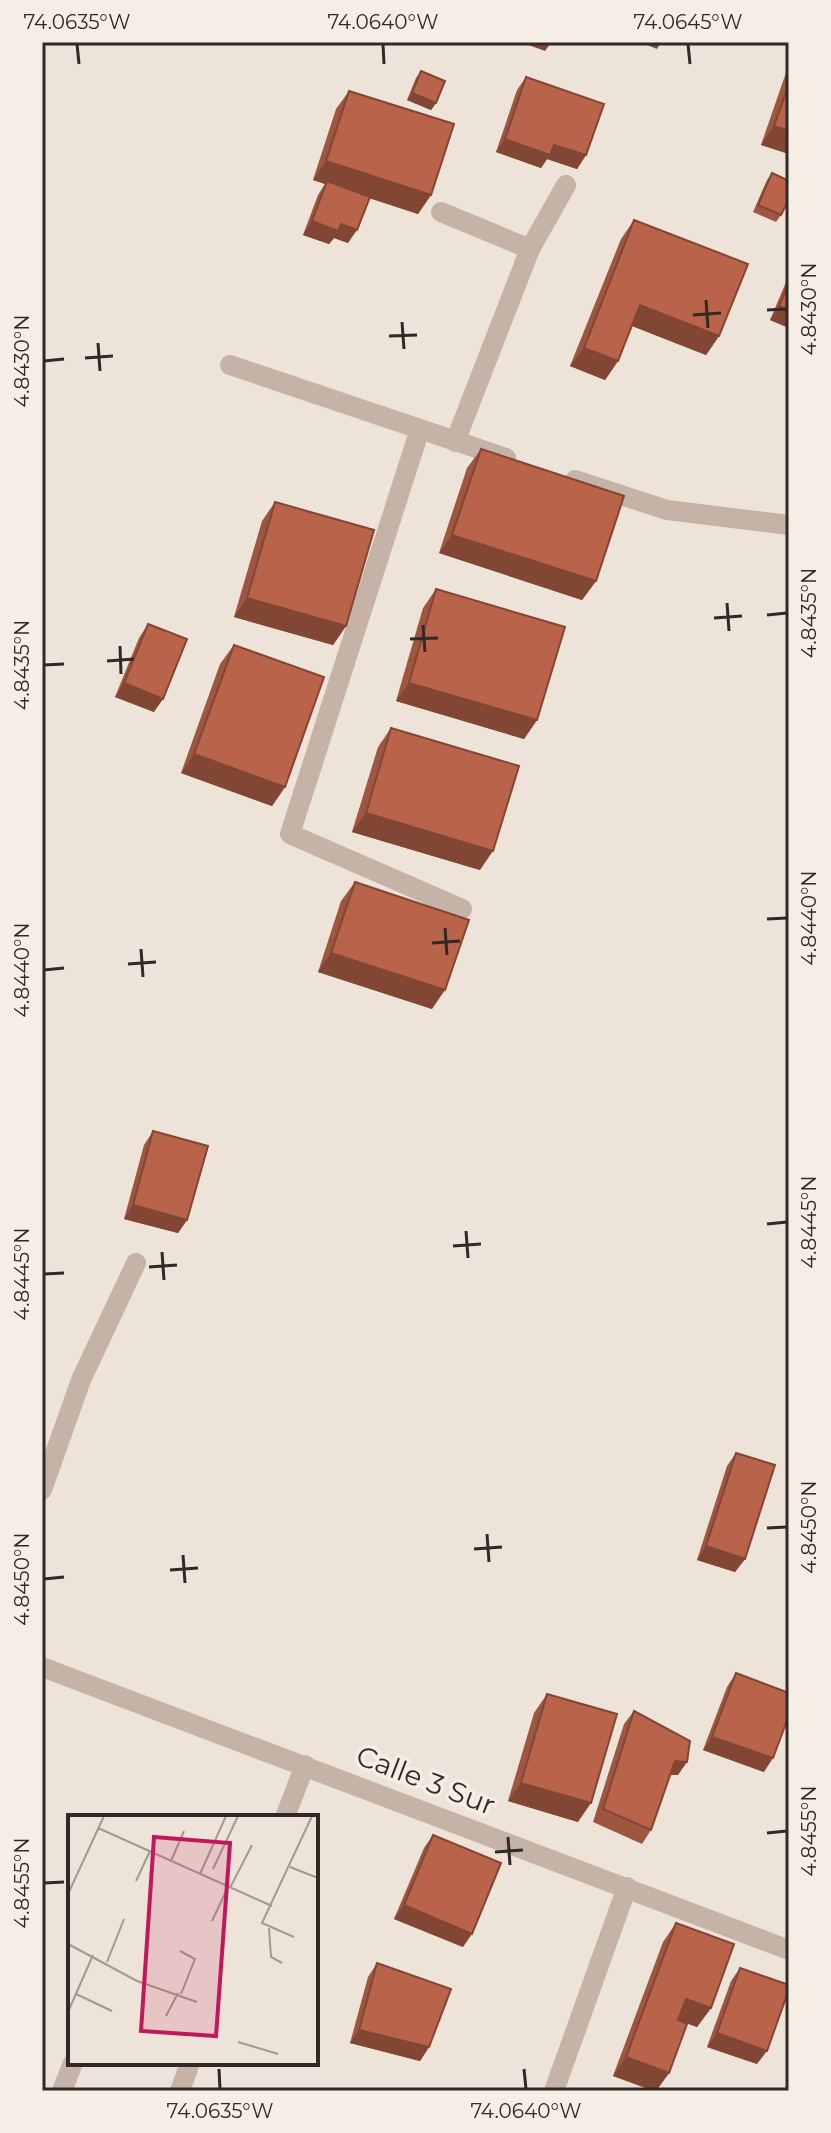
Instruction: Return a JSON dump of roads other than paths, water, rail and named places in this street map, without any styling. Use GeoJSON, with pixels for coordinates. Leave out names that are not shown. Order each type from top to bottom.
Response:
{"type":"FeatureCollection","features":[{"type":"Feature","properties":{"kind":"street"},"geometry":{"type":"LineString","coordinates":[[455,442],[530,249],[566,185]]}},
{"type":"Feature","properties":{"kind":"street"},"geometry":{"type":"LineString","coordinates":[[441,212],[530,249]]}},
{"type":"Feature","properties":{"kind":"street"},"geometry":{"type":"LineString","coordinates":[[230,365],[419,432],[531,466]]}},
{"type":"Feature","properties":{"kind":"street"},"geometry":{"type":"LineString","coordinates":[[419,432],[290,834],[462,909]]}},
{"type":"Feature","properties":{"kind":"street"},"geometry":{"type":"LineString","coordinates":[[561,476],[667,510],[789,525]]}},
{"type":"Feature","properties":{"kind":"street"},"geometry":{"type":"LineString","coordinates":[[42,1490],[81,1380],[136,1263]]}},
{"type":"Feature","properties":{"kind":"street","name":"Calle 3 Sur"},"geometry":{"type":"LineString","coordinates":[[42,1667],[789,1950]]}},
{"type":"Feature","properties":{"kind":"street"},"geometry":{"type":"LineString","coordinates":[[286,1815],[305,1765]]}},
{"type":"Feature","properties":{"kind":"street"},"geometry":{"type":"LineString","coordinates":[[554,2091],[627,1887]]}},
{"type":"Feature","properties":{"kind":"street"},"geometry":{"type":"LineString","coordinates":[[62,2091],[72,2065]]}},
{"type":"Feature","properties":{"kind":"street"},"geometry":{"type":"LineString","coordinates":[[180,2091],[189,2065]]}}]}
